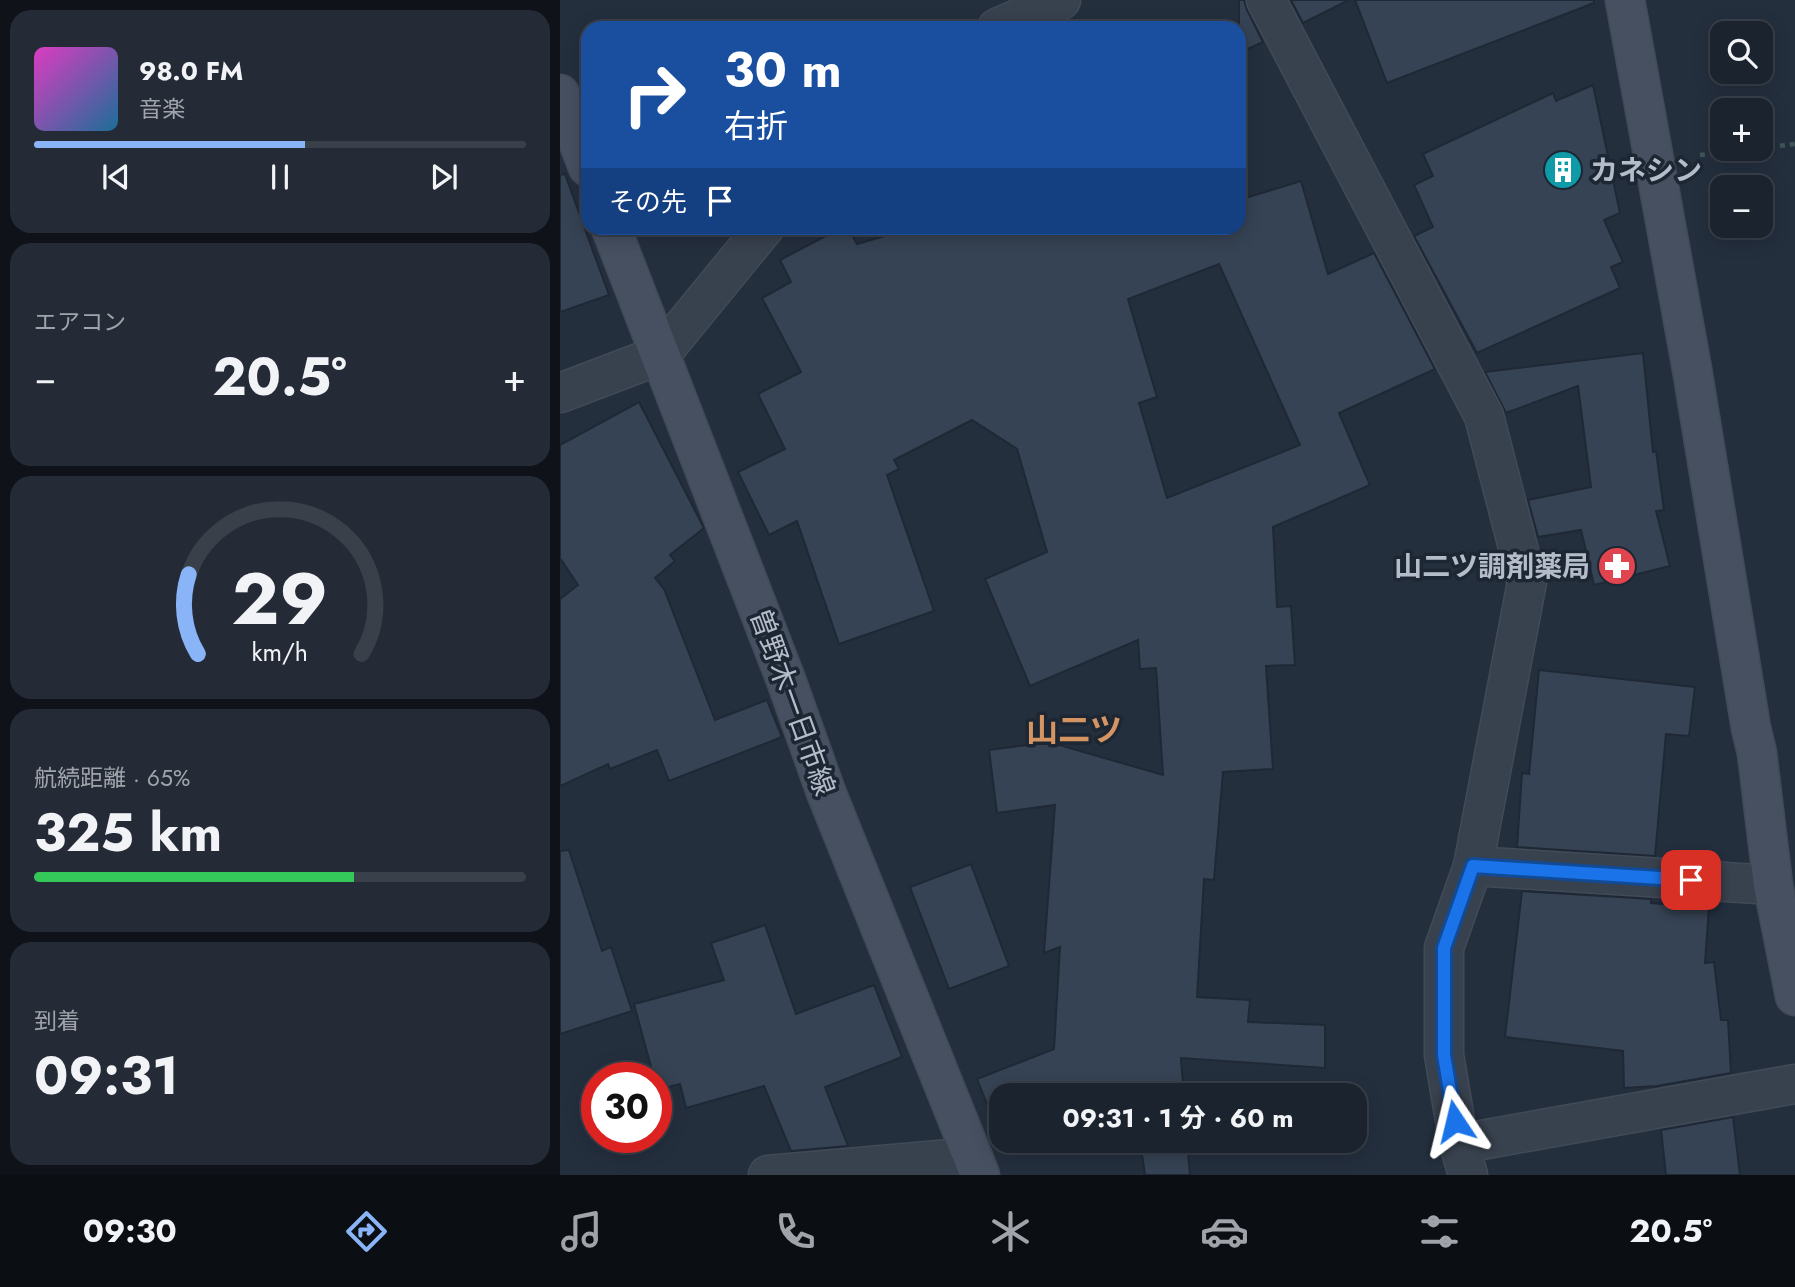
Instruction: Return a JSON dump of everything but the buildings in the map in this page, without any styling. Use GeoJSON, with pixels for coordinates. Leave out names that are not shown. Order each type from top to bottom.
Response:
{"type":"FeatureCollection","features":[{"type":"Feature","properties":{"kind":"main road"},"geometry":{"type":"LineString","coordinates":[[1625,0],[1690,356],[1757,753],[1773,885],[1795,996]]}},
{"type":"Feature","properties":{"kind":"main road"},"geometry":{"type":"LineString","coordinates":[[560,94],[581,149]]}},
{"type":"Feature","properties":{"kind":"main road","name":"曽野木一日市線"},"geometry":{"type":"LineString","coordinates":[[614,235],[781,667],[826,792],[977,1166]]}},
{"type":"Feature","properties":{"kind":"street"},"geometry":{"type":"LineString","coordinates":[[1015,21],[1061,0]]}},
{"type":"Feature","properties":{"kind":"street"},"geometry":{"type":"LineString","coordinates":[[1266,0],[1484,416],[1527,582],[1473,866],[1444,948],[1444,1055],[1464,1159],[1795,1084]]}},
{"type":"Feature","properties":{"kind":"street"},"geometry":{"type":"LineString","coordinates":[[560,393],[660,355],[758,235]]}},
{"type":"Feature","properties":{"kind":"street"},"geometry":{"type":"LineString","coordinates":[[1473,866],[1773,885]]}},
{"type":"Feature","properties":{"kind":"street"},"geometry":{"type":"LineString","coordinates":[[768,1175],[977,1166]]}},
{"type":"Feature","properties":{"kind":"path"},"geometry":{"type":"LineString","coordinates":[[1773,147],[1795,144]]}},
{"type":"Feature","properties":{"kind":"place","name":"カネシン"},"geometry":{"type":"Point","coordinates":[1563,170]}},
{"type":"Feature","properties":{"kind":"place","name":"山二ツ調剤薬局"},"geometry":{"type":"Point","coordinates":[1617,566]}},
{"type":"Feature","properties":{"kind":"district","name":"山二ツ"},"geometry":{"type":"Point","coordinates":[1074,730]}},
{"type":"Feature","properties":{"kind":"route"},"geometry":{"type":"LineString","coordinates":[[1455,1121],[1444,1055],[1444,948],[1473,866],[1691,880]]}}]}
